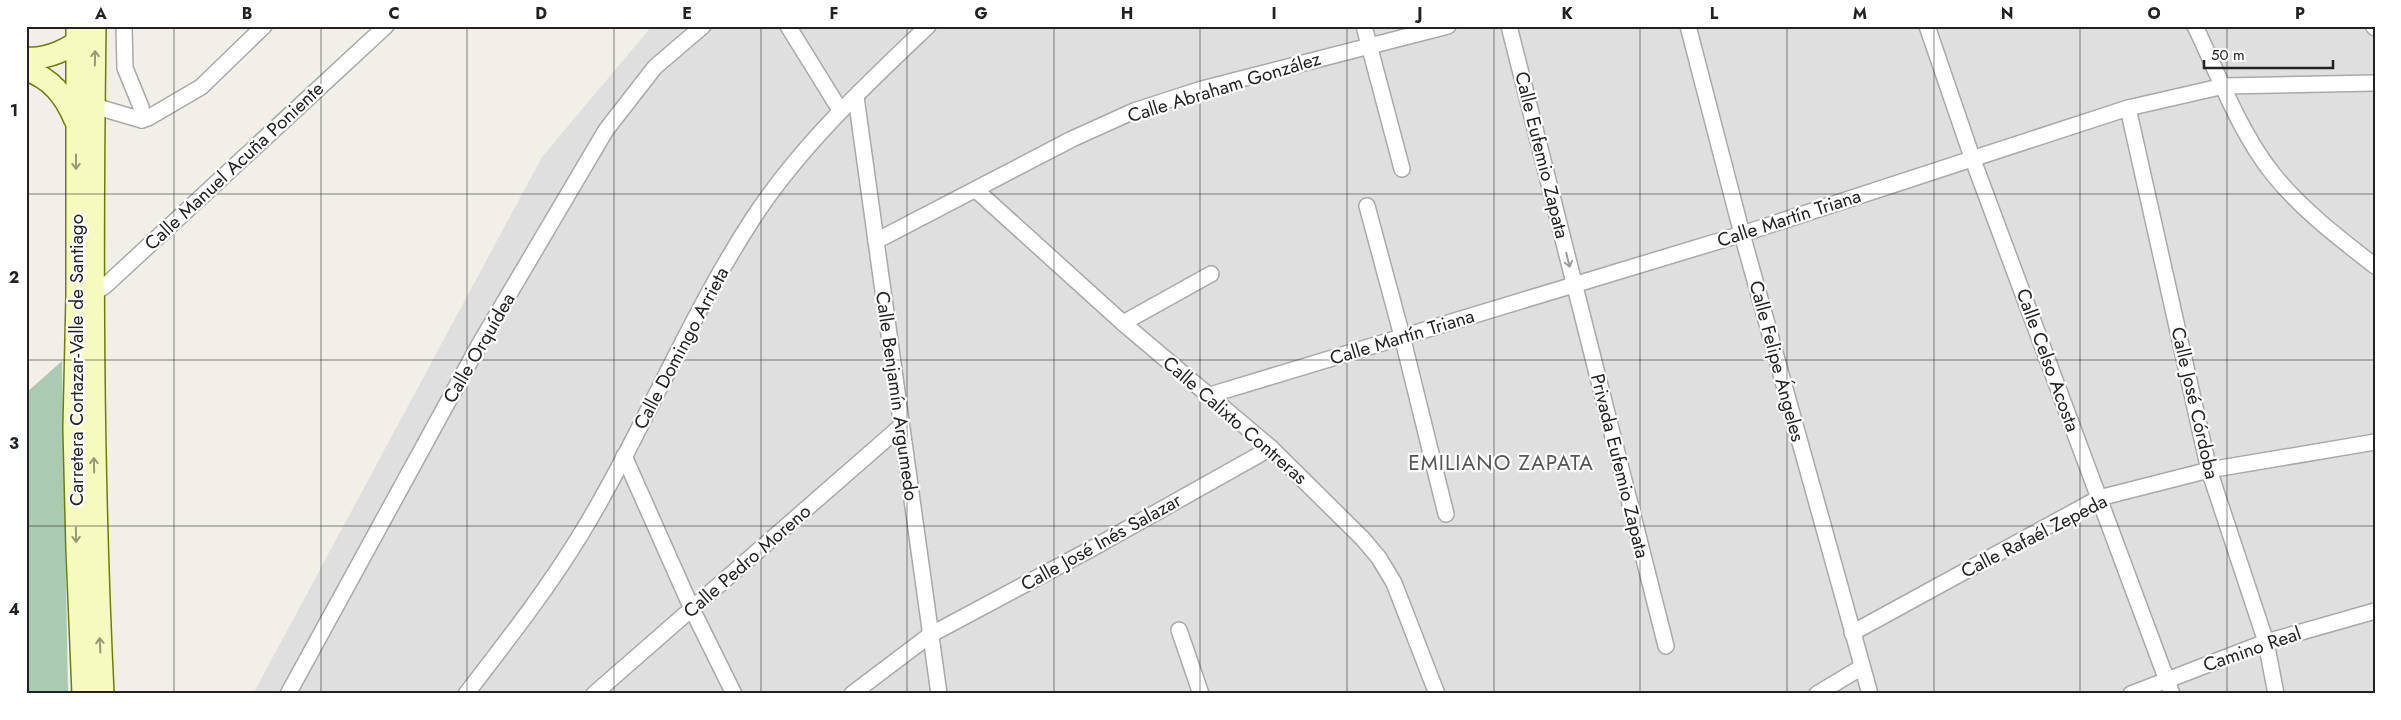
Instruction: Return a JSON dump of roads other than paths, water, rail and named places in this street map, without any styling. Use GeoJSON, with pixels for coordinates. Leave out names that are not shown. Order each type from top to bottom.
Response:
{"type":"FeatureCollection","features":[{"type":"Feature","properties":{"kind":"main road"},"geometry":{"type":"LineString","coordinates":[[30,60],[74,32],[91,26]]}},
{"type":"Feature","properties":{"kind":"main road","name":"Carretera Cortazar-Valle de Santiago"},"geometry":{"type":"LineString","coordinates":[[84,694],[77,549],[75,437],[85,295],[94,106],[95,26]]}},
{"type":"Feature","properties":{"kind":"main road","name":"Carretera Cortazar-Valle de Santiago"},"geometry":{"type":"LineString","coordinates":[[74,32],[77,85],[76,124],[102,694]]}},
{"type":"Feature","properties":{"kind":"main road"},"geometry":{"type":"LineString","coordinates":[[30,60],[77,85],[94,106]]}},
{"type":"Feature","properties":{"kind":"main road"},"geometry":{"type":"LineString","coordinates":[[30,60],[38,74],[60,92],[69,105],[76,124]]}},
{"type":"Feature","properties":{"kind":"street"},"geometry":{"type":"LineString","coordinates":[[124,26],[125,68],[141,107],[142,120]]}},
{"type":"Feature","properties":{"kind":"street"},"geometry":{"type":"LineString","coordinates":[[94,106],[142,120],[148,118],[202,87],[264,26]]}},
{"type":"Feature","properties":{"kind":"street","name":"Calle Manuel Acuña Poniente"},"geometry":{"type":"LineString","coordinates":[[85,295],[105,286],[386,26]]}},
{"type":"Feature","properties":{"kind":"street","name":"Calle Orquídea"},"geometry":{"type":"LineString","coordinates":[[288,694],[479,345],[606,130],[654,67],[704,26]]}},
{"type":"Feature","properties":{"kind":"street"},"geometry":{"type":"LineString","coordinates":[[788,26],[840,110]]}},
{"type":"Feature","properties":{"kind":"street","name":"Calle Domingo Arrieta"},"geometry":{"type":"LineString","coordinates":[[466,694],[543,594],[582,533],[712,288],[752,220],[795,161],[840,110],[856,98],[928,26]]}},
{"type":"Feature","properties":{"kind":"street"},"geometry":{"type":"LineString","coordinates":[[1364,26],[1402,169]]}},
{"type":"Feature","properties":{"kind":"street","name":"Calle Abraham González"},"geometry":{"type":"LineString","coordinates":[[876,241],[1072,139],[1134,111],[1202,89],[1448,26]]}},
{"type":"Feature","properties":{"kind":"street","name":"Calle Eufemio Zapata"},"geometry":{"type":"LineString","coordinates":[[1509,26],[1574,285]]}},
{"type":"Feature","properties":{"kind":"street","name":"Calle Felipe Ángeles"},"geometry":{"type":"LineString","coordinates":[[1688,26],[1742,234],[1870,694]]}},
{"type":"Feature","properties":{"kind":"street","name":"Calle Celso Acosta"},"geometry":{"type":"LineString","coordinates":[[1927,26],[1974,160],[2172,694]]}},
{"type":"Feature","properties":{"kind":"street"},"geometry":{"type":"LineString","coordinates":[[2195,26],[2249,139],[2273,174],[2304,208],[2375,266]]}},
{"type":"Feature","properties":{"kind":"street","name":"Calle Martín Triana"},"geometry":{"type":"LineString","coordinates":[[1210,395],[1742,234],[1974,160],[2128,108],[2224,86],[2375,83]]}},
{"type":"Feature","properties":{"kind":"street","name":"Calle Benjamín Argumedo"},"geometry":{"type":"LineString","coordinates":[[856,98],[900,427],[939,694]]}},
{"type":"Feature","properties":{"kind":"street","name":"Calle José Córdoba"},"geometry":{"type":"LineString","coordinates":[[2128,108],[2209,470],[2266,642],[2276,694]]}},
{"type":"Feature","properties":{"kind":"street","name":"Calle Calixto Contreras"},"geometry":{"type":"LineString","coordinates":[[976,190],[1123,323],[1272,448],[1363,539],[1379,558],[1394,583],[1437,694]]}},
{"type":"Feature","properties":{"kind":"street"},"geometry":{"type":"LineString","coordinates":[[1367,206],[1402,336],[1446,514]]}},
{"type":"Feature","properties":{"kind":"street"},"geometry":{"type":"LineString","coordinates":[[1123,323],[1211,274]]}},
{"type":"Feature","properties":{"kind":"street","name":"Privada Eufemio Zapata"},"geometry":{"type":"LineString","coordinates":[[1574,285],[1666,646]]}},
{"type":"Feature","properties":{"kind":"street","name":"Calle Pedro Moreno"},"geometry":{"type":"LineString","coordinates":[[594,694],[900,427]]}},
{"type":"Feature","properties":{"kind":"street","name":"Calle Rafaél Zepeda"},"geometry":{"type":"LineString","coordinates":[[1852,633],[2099,498],[2209,470],[2375,442]]}},
{"type":"Feature","properties":{"kind":"street","name":"Calle José Inés Salazar"},"geometry":{"type":"LineString","coordinates":[[852,694],[930,635],[1091,549],[1272,448]]}},
{"type":"Feature","properties":{"kind":"street"},"geometry":{"type":"LineString","coordinates":[[624,456],[692,609],[734,694]]}},
{"type":"Feature","properties":{"kind":"street","name":"Camino Real"},"geometry":{"type":"LineString","coordinates":[[2131,694],[2266,642],[2375,611]]}},
{"type":"Feature","properties":{"kind":"street"},"geometry":{"type":"LineString","coordinates":[[1179,630],[1201,694]]}},
{"type":"Feature","properties":{"kind":"street"},"geometry":{"type":"LineString","coordinates":[[1817,694],[1862,667]]}},
{"type":"Feature","properties":{"kind":"district","name":"EMILIANO ZAPATA"},"geometry":{"type":"Point","coordinates":[1501,463]}}]}
